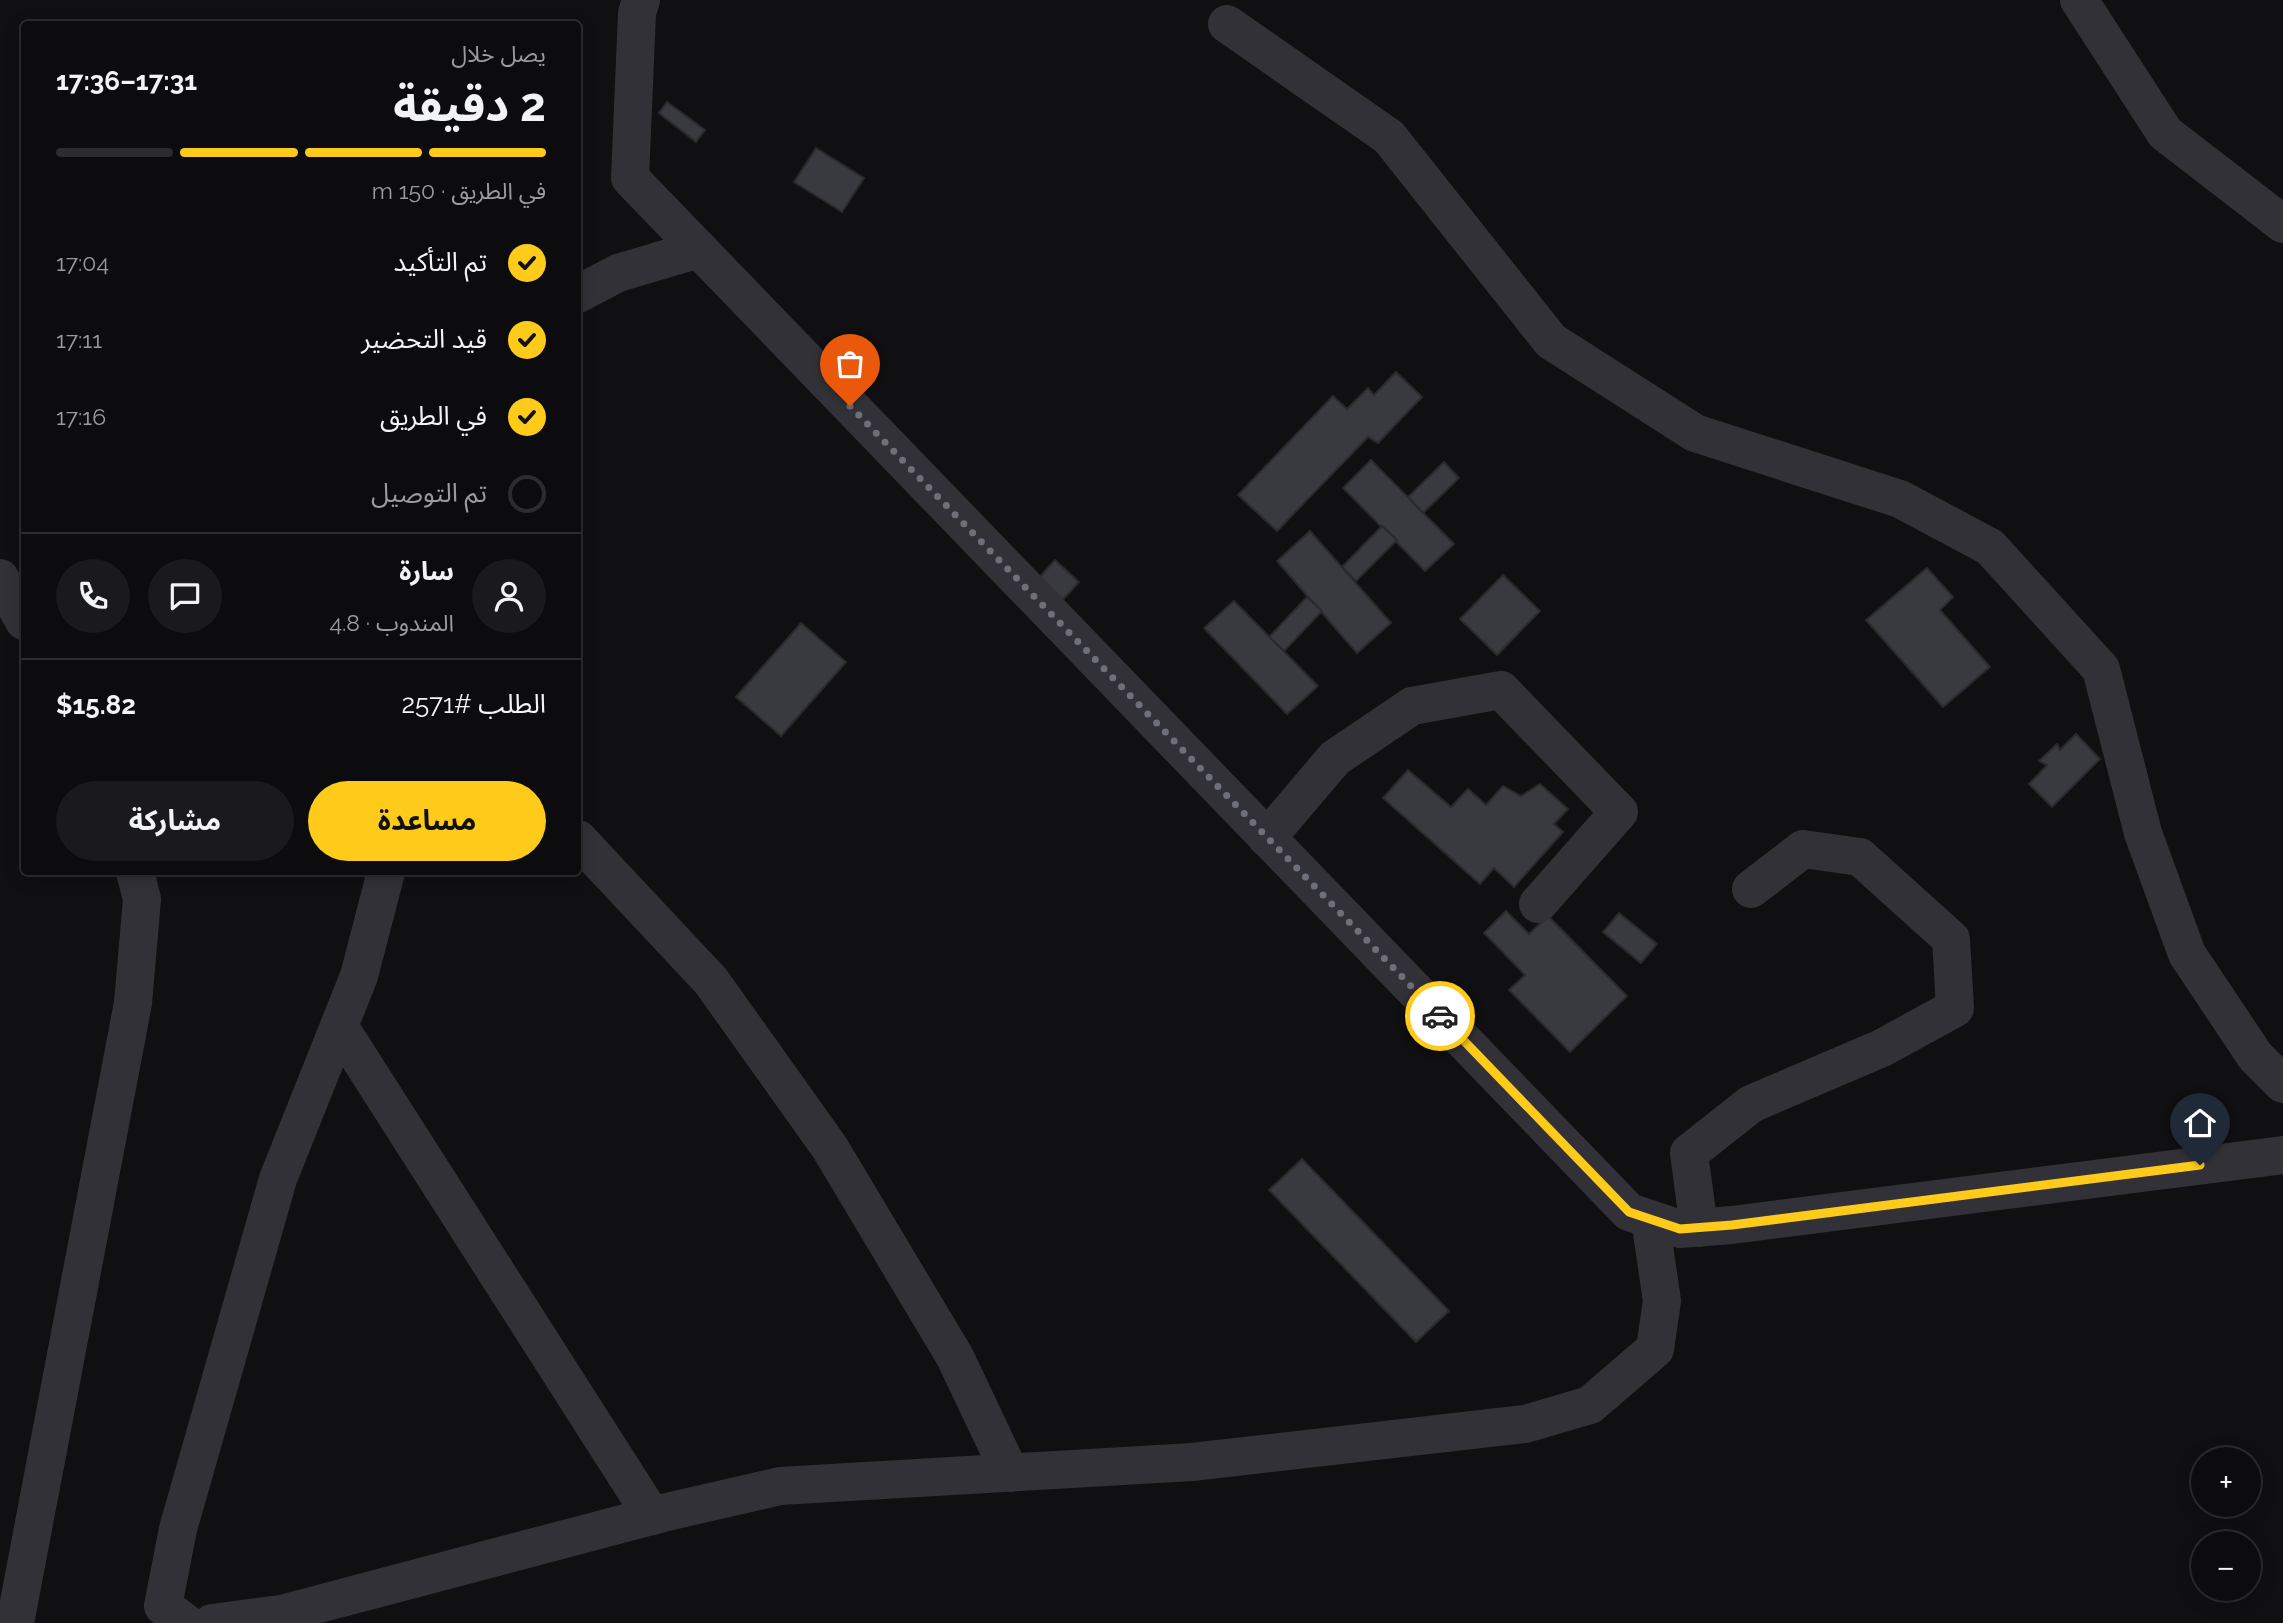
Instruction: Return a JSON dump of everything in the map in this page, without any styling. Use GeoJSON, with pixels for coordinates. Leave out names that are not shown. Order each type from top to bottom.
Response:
{"type":"FeatureCollection","features":[{"type":"Feature","properties":{"kind":"street"},"geometry":{"type":"LineString","coordinates":[[640,0],[637,13],[630,178],[1629,1212],[1680,1229],[1699,1228],[2283,1155]]}},
{"type":"Feature","properties":{"kind":"street"},"geometry":{"type":"LineString","coordinates":[[2079,0],[2165,133],[2283,224]]}},
{"type":"Feature","properties":{"kind":"street"},"geometry":{"type":"LineString","coordinates":[[1227,24],[1389,137],[1551,341],[1695,433],[1900,499],[1990,547],[2101,669],[2143,833],[2187,954],[2255,1056],[2283,1084]]}},
{"type":"Feature","properties":{"kind":"street"},"geometry":{"type":"LineString","coordinates":[[581,292],[618,274],[699,249]]}},
{"type":"Feature","properties":{"kind":"street"},"geometry":{"type":"LineString","coordinates":[[0,578],[21,616]]}},
{"type":"Feature","properties":{"kind":"street"},"geometry":{"type":"LineString","coordinates":[[1267,838],[1335,758],[1412,706],[1501,690],[1619,812],[1538,904]]}},
{"type":"Feature","properties":{"kind":"street"},"geometry":{"type":"LineString","coordinates":[[581,842],[711,981],[830,1148],[955,1357],[1010,1473]]}},
{"type":"Feature","properties":{"kind":"street"},"geometry":{"type":"LineString","coordinates":[[1699,1228],[1689,1153],[1751,1104],[1882,1048],[1955,1008],[1951,939],[1860,857],[1803,849],[1751,889]]}},
{"type":"Feature","properties":{"kind":"street"},"geometry":{"type":"LineString","coordinates":[[15,1623],[133,1003],[142,899],[136,875]]}},
{"type":"Feature","properties":{"kind":"street"},"geometry":{"type":"LineString","coordinates":[[186,1623],[163,1606],[178,1529],[278,1179],[359,976],[385,875]]}},
{"type":"Feature","properties":{"kind":"street"},"geometry":{"type":"LineString","coordinates":[[339,1026],[652,1516]]}},
{"type":"Feature","properties":{"kind":"street"},"geometry":{"type":"LineString","coordinates":[[212,1623],[281,1614],[652,1516],[780,1486],[1192,1462],[1525,1424],[1590,1405],[1655,1349],[1662,1301],[1650,1219]]}},
{"type":"Feature","properties":{"kind":"building"},"geometry":{"type":"Polygon","coordinates":[[[667,102],[705,130],[696,142],[659,113],[667,102]]]}},
{"type":"Feature","properties":{"kind":"building"},"geometry":{"type":"Polygon","coordinates":[[[816,148],[864,178],[842,212],[794,182],[816,148]]]}},
{"type":"Feature","properties":{"kind":"building"},"geometry":{"type":"Polygon","coordinates":[[[1396,372],[1422,397],[1378,443],[1368,437],[1277,531],[1238,495],[1333,396],[1347,409],[1368,388],[1374,395],[1396,372]]]}},
{"type":"Feature","properties":{"kind":"building"},"geometry":{"type":"Polygon","coordinates":[[[1371,460],[1454,544],[1425,571],[1343,488],[1371,460]]]}},
{"type":"Feature","properties":{"kind":"building"},"geometry":{"type":"Polygon","coordinates":[[[1444,462],[1459,478],[1423,513],[1408,497],[1444,462]]]}},
{"type":"Feature","properties":{"kind":"building"},"geometry":{"type":"Polygon","coordinates":[[[1382,526],[1397,540],[1356,581],[1342,567],[1382,526]]]}},
{"type":"Feature","properties":{"kind":"building"},"geometry":{"type":"Polygon","coordinates":[[[1310,531],[1391,623],[1357,653],[1277,561],[1310,531]]]}},
{"type":"Feature","properties":{"kind":"building"},"geometry":{"type":"Polygon","coordinates":[[[1055,560],[1079,582],[1059,604],[1035,582],[1055,560]]]}},
{"type":"Feature","properties":{"kind":"building"},"geometry":{"type":"Polygon","coordinates":[[[1927,568],[1953,597],[1940,610],[1990,667],[1943,707],[1866,620],[1927,568]]]}},
{"type":"Feature","properties":{"kind":"building"},"geometry":{"type":"Polygon","coordinates":[[[1503,575],[1540,611],[1497,655],[1460,619],[1503,575]]]}},
{"type":"Feature","properties":{"kind":"building"},"geometry":{"type":"Polygon","coordinates":[[[1307,597],[1322,611],[1284,651],[1269,637],[1307,597]]]}},
{"type":"Feature","properties":{"kind":"building"},"geometry":{"type":"Polygon","coordinates":[[[1234,601],[1318,686],[1287,714],[1204,628],[1234,601]]]}},
{"type":"Feature","properties":{"kind":"building"},"geometry":{"type":"Polygon","coordinates":[[[801,623],[846,662],[781,736],[736,697],[801,623]]]}},
{"type":"Feature","properties":{"kind":"building"},"geometry":{"type":"Polygon","coordinates":[[[2076,734],[2100,759],[2052,807],[2029,784],[2047,765],[2039,761],[2057,744],[2060,750],[2076,734]]]}},
{"type":"Feature","properties":{"kind":"building"},"geometry":{"type":"Polygon","coordinates":[[[1408,770],[1451,807],[1468,789],[1486,805],[1503,786],[1521,796],[1540,784],[1568,809],[1554,824],[1563,832],[1514,887],[1494,868],[1480,884],[1383,798],[1408,770]]]}},
{"type":"Feature","properties":{"kind":"building"},"geometry":{"type":"Polygon","coordinates":[[[1506,911],[1529,934],[1548,916],[1627,996],[1570,1052],[1509,990],[1525,975],[1484,933],[1506,911]]]}},
{"type":"Feature","properties":{"kind":"building"},"geometry":{"type":"Polygon","coordinates":[[[1619,913],[1657,944],[1641,963],[1603,932],[1619,913]]]}},
{"type":"Feature","properties":{"kind":"building"},"geometry":{"type":"Polygon","coordinates":[[[1302,1159],[1449,1311],[1416,1342],[1269,1190],[1302,1159]]]}},
{"type":"Feature","properties":{"kind":"way so far"},"geometry":{"type":"LineString","coordinates":[[850,406],[1440,1016]]}},
{"type":"Feature","properties":{"kind":"route"},"geometry":{"type":"LineString","coordinates":[[1440,1016],[1629,1212],[1680,1229],[1732,1225],[2200,1165]]}}]}
